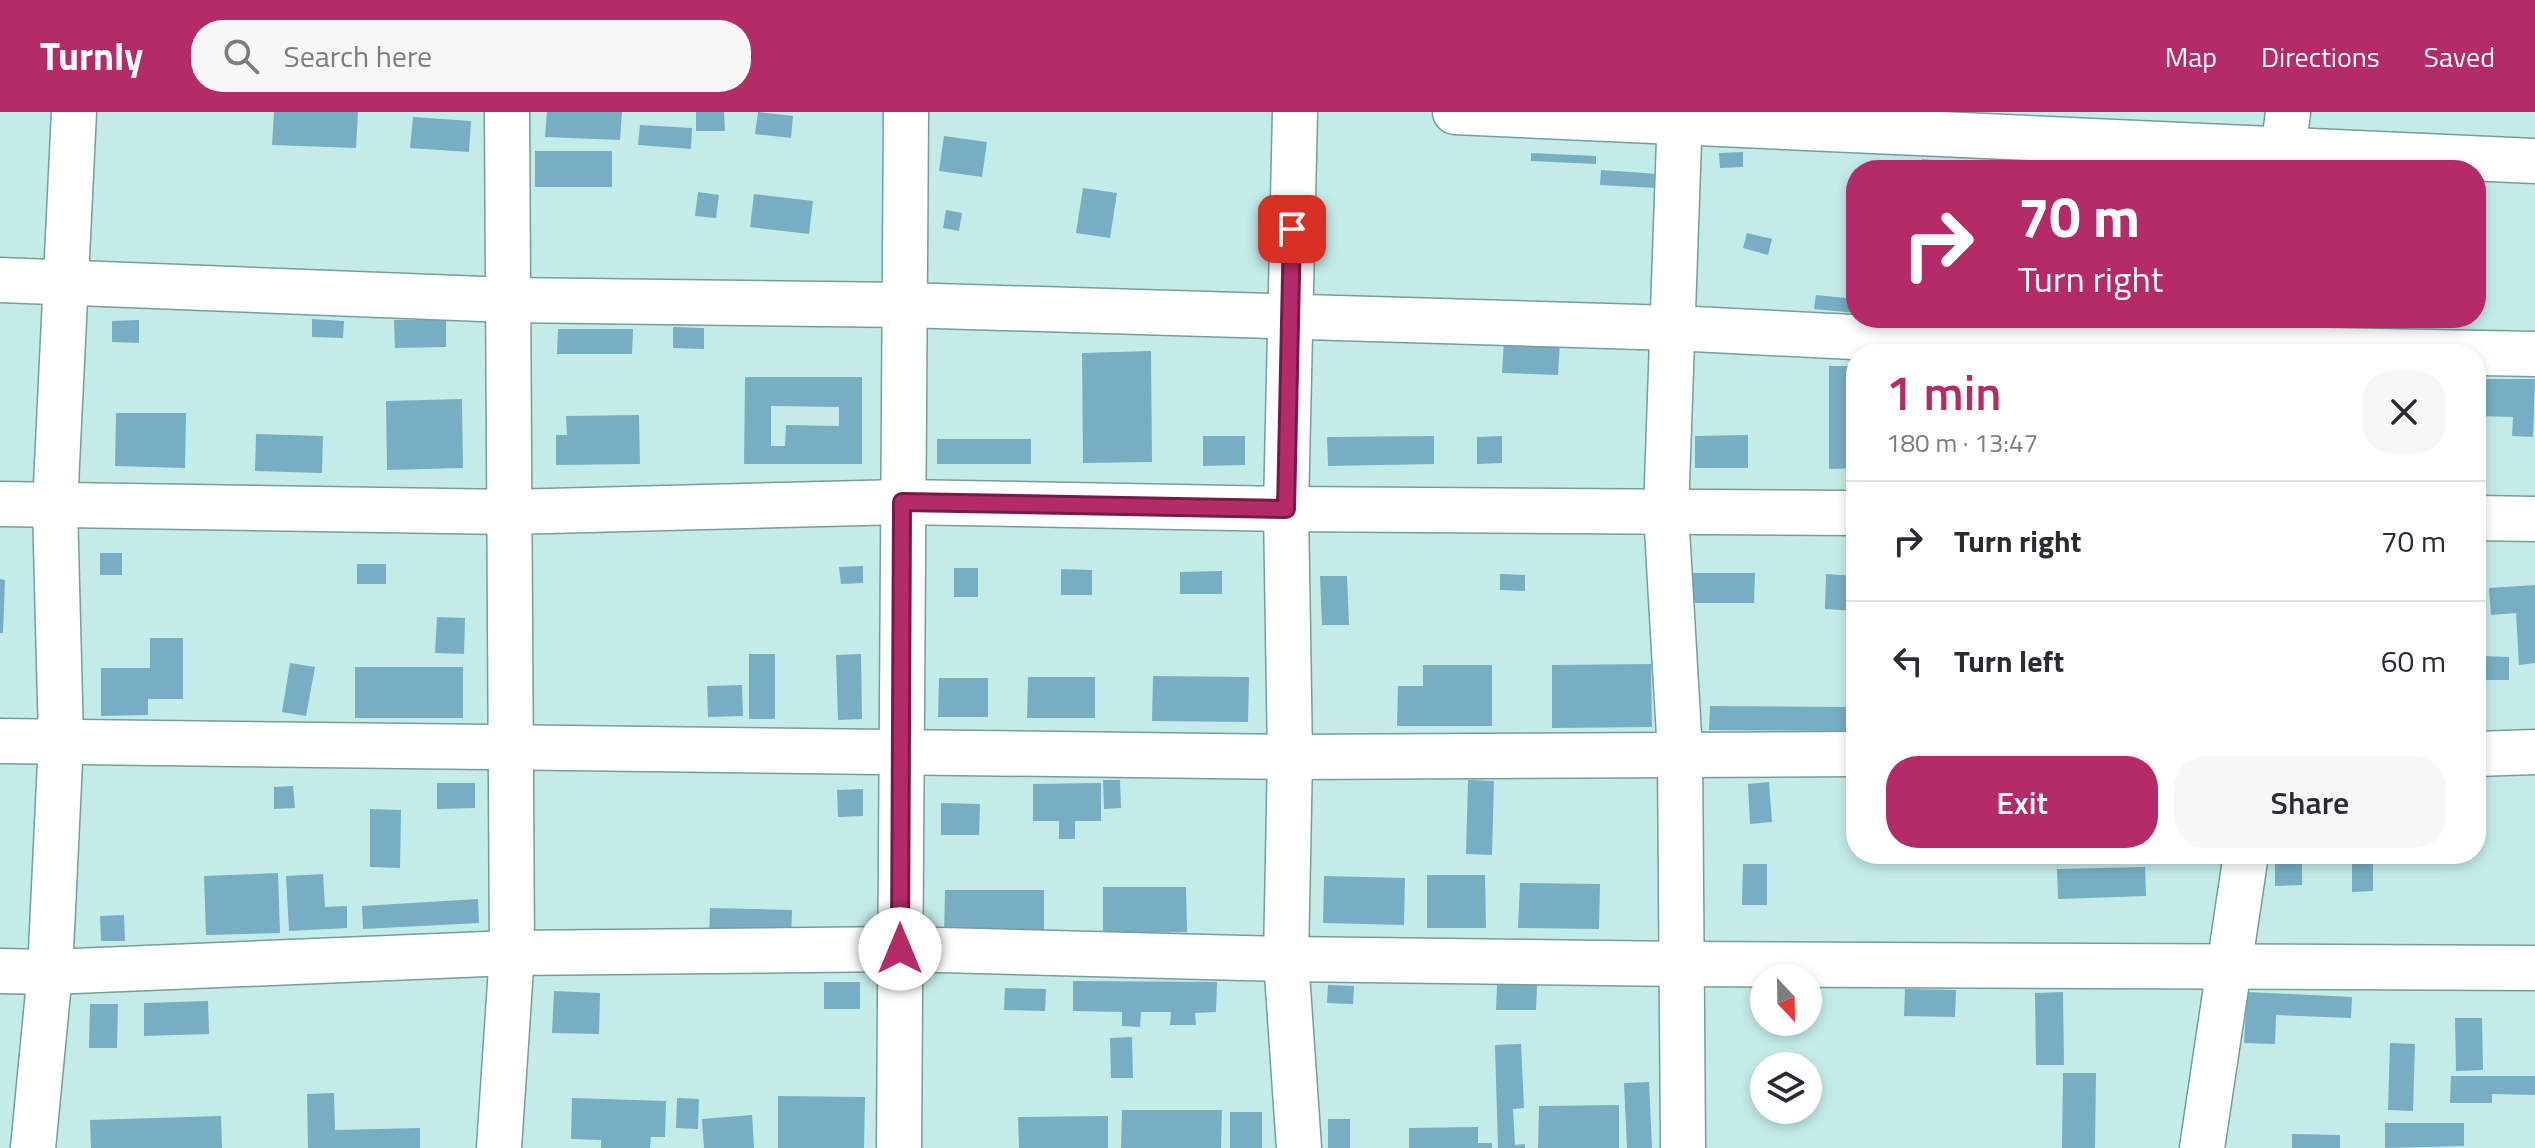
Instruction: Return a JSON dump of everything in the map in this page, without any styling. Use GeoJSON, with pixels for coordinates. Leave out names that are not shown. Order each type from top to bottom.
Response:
{"type":"FeatureCollection","features":[{"type":"Feature","properties":{"kind":"street"},"geometry":{"type":"LineString","coordinates":[[33,1148],[50,972],[61,740],[55,506],[74,112]]}},
{"type":"Feature","properties":{"kind":"street"},"geometry":{"type":"LineString","coordinates":[[499,1148],[512,953],[507,112]]}},
{"type":"Feature","properties":{"kind":"street"},"geometry":{"type":"LineString","coordinates":[[899,1148],[906,112]]}},
{"type":"Feature","properties":{"kind":"street"},"geometry":{"type":"LineString","coordinates":[[1295,112],[1286,509],[1290,757],[1286,959],[1299,1148]]}},
{"type":"Feature","properties":{"kind":"street"},"geometry":{"type":"LineString","coordinates":[[1455,112],[1680,117],[2284,144],[2535,161]]}},
{"type":"Feature","properties":{"kind":"street"},"geometry":{"type":"LineString","coordinates":[[1680,117],[1666,512],[1680,753],[1683,1148]]}},
{"type":"Feature","properties":{"kind":"street"},"geometry":{"type":"LineString","coordinates":[[0,280],[508,300],[904,305],[1673,328],[1971,343],[2263,340],[2341,344]]}},
{"type":"Feature","properties":{"kind":"street"},"geometry":{"type":"LineString","coordinates":[[2486,351],[2535,354]]}},
{"type":"Feature","properties":{"kind":"street"},"geometry":{"type":"LineString","coordinates":[[0,504],[509,512],[902,502],[1286,509],[1846,513]]}},
{"type":"Feature","properties":{"kind":"street"},"geometry":{"type":"LineString","coordinates":[[2486,518],[2535,519]]}},
{"type":"Feature","properties":{"kind":"street"},"geometry":{"type":"LineString","coordinates":[[0,741],[1290,757],[1846,754]]}},
{"type":"Feature","properties":{"kind":"street"},"geometry":{"type":"LineString","coordinates":[[2486,754],[2535,752]]}},
{"type":"Feature","properties":{"kind":"street"},"geometry":{"type":"LineString","coordinates":[[2202,1148],[2245,864]]}},
{"type":"Feature","properties":{"kind":"street"},"geometry":{"type":"LineString","coordinates":[[0,971],[50,972],[512,953],[900,949],[1286,959],[1681,964],[2535,968]]}},
{"type":"Feature","properties":{"kind":"building"},"geometry":{"type":"Polygon","coordinates":[[[274,112],[358,112],[356,148],[272,145],[274,112]]]}},
{"type":"Feature","properties":{"kind":"building"},"geometry":{"type":"Polygon","coordinates":[[[547,112],[622,112],[620,140],[545,137],[547,112]]]}},
{"type":"Feature","properties":{"kind":"building"},"geometry":{"type":"Polygon","coordinates":[[[696,112],[724,112],[725,131],[696,131],[696,112]]]}},
{"type":"Feature","properties":{"kind":"building"},"geometry":{"type":"Polygon","coordinates":[[[758,112],[793,116],[791,138],[755,134],[758,112]]]}},
{"type":"Feature","properties":{"kind":"building"},"geometry":{"type":"Polygon","coordinates":[[[413,117],[471,121],[469,152],[410,148],[413,117]]]}},
{"type":"Feature","properties":{"kind":"building"},"geometry":{"type":"Polygon","coordinates":[[[640,125],[692,128],[691,149],[638,145],[640,125]]]}},
{"type":"Feature","properties":{"kind":"building"},"geometry":{"type":"Polygon","coordinates":[[[944,136],[987,142],[982,177],[939,171],[944,136]]]}},
{"type":"Feature","properties":{"kind":"building"},"geometry":{"type":"Polygon","coordinates":[[[535,151],[612,151],[612,187],[535,187],[535,151]]]}},
{"type":"Feature","properties":{"kind":"building"},"geometry":{"type":"Polygon","coordinates":[[[1743,152],[1743,167],[1720,168],[1719,153],[1743,152]]]}},
{"type":"Feature","properties":{"kind":"building"},"geometry":{"type":"Polygon","coordinates":[[[1531,153],[1596,156],[1596,164],[1531,161],[1531,153]]]}},
{"type":"Feature","properties":{"kind":"building"},"geometry":{"type":"Polygon","coordinates":[[[1601,170],[1658,174],[1656,188],[1600,185],[1601,170]]]}},
{"type":"Feature","properties":{"kind":"building"},"geometry":{"type":"Polygon","coordinates":[[[1083,188],[1117,193],[1110,238],[1076,233],[1083,188]]]}},
{"type":"Feature","properties":{"kind":"building"},"geometry":{"type":"Polygon","coordinates":[[[698,192],[719,195],[716,218],[695,216],[698,192]]]}},
{"type":"Feature","properties":{"kind":"building"},"geometry":{"type":"Polygon","coordinates":[[[754,194],[813,201],[809,234],[750,227],[754,194]]]}},
{"type":"Feature","properties":{"kind":"building"},"geometry":{"type":"Polygon","coordinates":[[[946,210],[962,213],[959,231],[943,228],[946,210]]]}},
{"type":"Feature","properties":{"kind":"building"},"geometry":{"type":"Polygon","coordinates":[[[1747,233],[1772,239],[1768,255],[1743,248],[1747,233]]]}},
{"type":"Feature","properties":{"kind":"building"},"geometry":{"type":"Polygon","coordinates":[[[1816,295],[1846,298],[1846,312],[1814,309],[1816,295]]]}},
{"type":"Feature","properties":{"kind":"building"},"geometry":{"type":"Polygon","coordinates":[[[312,319],[344,321],[343,338],[312,337],[312,319]]]}},
{"type":"Feature","properties":{"kind":"building"},"geometry":{"type":"Polygon","coordinates":[[[139,320],[139,343],[112,342],[112,321],[139,320]]]}},
{"type":"Feature","properties":{"kind":"building"},"geometry":{"type":"Polygon","coordinates":[[[394,320],[446,320],[446,347],[395,348],[394,320]]]}},
{"type":"Feature","properties":{"kind":"building"},"geometry":{"type":"Polygon","coordinates":[[[673,327],[704,328],[704,349],[673,348],[673,327]]]}},
{"type":"Feature","properties":{"kind":"building"},"geometry":{"type":"Polygon","coordinates":[[[558,329],[633,329],[632,354],[557,354],[558,329]]]}},
{"type":"Feature","properties":{"kind":"building"},"geometry":{"type":"Polygon","coordinates":[[[1504,340],[1560,343],[1558,375],[1502,373],[1504,340]]]}},
{"type":"Feature","properties":{"kind":"building"},"geometry":{"type":"Polygon","coordinates":[[[1151,351],[1152,462],[1083,463],[1082,353],[1151,351]]]}},
{"type":"Feature","properties":{"kind":"building"},"geometry":{"type":"Polygon","coordinates":[[[1829,366],[1846,366],[1846,468],[1829,469],[1829,366]]]}},
{"type":"Feature","properties":{"kind":"building"},"geometry":{"type":"Polygon","coordinates":[[[745,377],[862,377],[862,464],[744,464],[745,377]],[[771,406],[771,446],[785,446],[786,425],[839,426],[839,407],[771,406]]]}},
{"type":"Feature","properties":{"kind":"building"},"geometry":{"type":"Polygon","coordinates":[[[2486,379],[2535,379],[2533,437],[2512,436],[2513,417],[2486,416],[2486,379]]]}},
{"type":"Feature","properties":{"kind":"building"},"geometry":{"type":"Polygon","coordinates":[[[462,399],[463,468],[387,470],[386,401],[462,399]]]}},
{"type":"Feature","properties":{"kind":"building"},"geometry":{"type":"Polygon","coordinates":[[[116,413],[186,413],[185,468],[115,466],[116,413]]]}},
{"type":"Feature","properties":{"kind":"building"},"geometry":{"type":"Polygon","coordinates":[[[639,415],[640,464],[556,465],[556,435],[567,435],[566,416],[639,415]]]}},
{"type":"Feature","properties":{"kind":"building"},"geometry":{"type":"Polygon","coordinates":[[[256,434],[323,436],[322,473],[255,471],[256,434]]]}},
{"type":"Feature","properties":{"kind":"building"},"geometry":{"type":"Polygon","coordinates":[[[1748,435],[1748,468],[1695,468],[1695,436],[1748,435]]]}},
{"type":"Feature","properties":{"kind":"building"},"geometry":{"type":"Polygon","coordinates":[[[1203,436],[1245,436],[1245,465],[1203,466],[1203,436]]]}},
{"type":"Feature","properties":{"kind":"building"},"geometry":{"type":"Polygon","coordinates":[[[1434,436],[1434,464],[1328,466],[1327,437],[1434,436]]]}},
{"type":"Feature","properties":{"kind":"building"},"geometry":{"type":"Polygon","coordinates":[[[1502,436],[1502,463],[1477,464],[1477,437],[1502,436]]]}},
{"type":"Feature","properties":{"kind":"building"},"geometry":{"type":"Polygon","coordinates":[[[937,439],[1031,439],[1031,464],[937,464],[937,439]]]}},
{"type":"Feature","properties":{"kind":"building"},"geometry":{"type":"Polygon","coordinates":[[[100,553],[122,553],[122,575],[100,575],[100,553]]]}},
{"type":"Feature","properties":{"kind":"building"},"geometry":{"type":"Polygon","coordinates":[[[357,564],[386,564],[386,584],[357,584],[357,564]]]}},
{"type":"Feature","properties":{"kind":"building"},"geometry":{"type":"Polygon","coordinates":[[[863,566],[863,583],[841,584],[839,567],[863,566]]]}},
{"type":"Feature","properties":{"kind":"building"},"geometry":{"type":"Polygon","coordinates":[[[954,568],[978,568],[978,597],[954,597],[954,568]]]}},
{"type":"Feature","properties":{"kind":"building"},"geometry":{"type":"Polygon","coordinates":[[[1061,569],[1092,570],[1092,595],[1061,595],[1061,569]]]}},
{"type":"Feature","properties":{"kind":"building"},"geometry":{"type":"Polygon","coordinates":[[[1222,571],[1222,594],[1180,594],[1180,572],[1222,571]]]}},
{"type":"Feature","properties":{"kind":"building"},"geometry":{"type":"Polygon","coordinates":[[[1690,573],[1755,573],[1754,603],[1690,603],[1690,573]]]}},
{"type":"Feature","properties":{"kind":"building"},"geometry":{"type":"Polygon","coordinates":[[[1500,574],[1525,575],[1525,591],[1500,590],[1500,574]]]}},
{"type":"Feature","properties":{"kind":"building"},"geometry":{"type":"Polygon","coordinates":[[[1826,574],[1846,575],[1846,610],[1825,609],[1826,574]]]}},
{"type":"Feature","properties":{"kind":"building"},"geometry":{"type":"Polygon","coordinates":[[[1320,576],[1347,576],[1349,625],[1322,625],[1320,576]]]}},
{"type":"Feature","properties":{"kind":"building"},"geometry":{"type":"Polygon","coordinates":[[[0,579],[5,580],[3,633],[0,633],[0,579]]]}},
{"type":"Feature","properties":{"kind":"building"},"geometry":{"type":"Polygon","coordinates":[[[2535,585],[2535,663],[2519,665],[2516,613],[2491,615],[2489,588],[2535,585]]]}},
{"type":"Feature","properties":{"kind":"building"},"geometry":{"type":"Polygon","coordinates":[[[437,617],[465,618],[464,654],[435,653],[437,617]]]}},
{"type":"Feature","properties":{"kind":"building"},"geometry":{"type":"Polygon","coordinates":[[[150,638],[183,638],[183,699],[148,699],[148,715],[101,716],[101,668],[150,668],[150,638]]]}},
{"type":"Feature","properties":{"kind":"building"},"geometry":{"type":"Polygon","coordinates":[[[749,654],[775,654],[775,719],[749,719],[749,654]]]}},
{"type":"Feature","properties":{"kind":"building"},"geometry":{"type":"Polygon","coordinates":[[[861,654],[862,719],[838,720],[836,655],[861,654]]]}},
{"type":"Feature","properties":{"kind":"building"},"geometry":{"type":"Polygon","coordinates":[[[2486,656],[2509,657],[2509,680],[2486,680],[2486,656]]]}},
{"type":"Feature","properties":{"kind":"building"},"geometry":{"type":"Polygon","coordinates":[[[290,663],[315,667],[306,716],[282,712],[290,663]]]}},
{"type":"Feature","properties":{"kind":"building"},"geometry":{"type":"Polygon","coordinates":[[[1651,664],[1652,727],[1552,728],[1552,665],[1651,664]]]}},
{"type":"Feature","properties":{"kind":"building"},"geometry":{"type":"Polygon","coordinates":[[[1423,665],[1492,665],[1492,726],[1397,726],[1398,686],[1423,686],[1423,665]]]}},
{"type":"Feature","properties":{"kind":"building"},"geometry":{"type":"Polygon","coordinates":[[[355,667],[463,667],[463,718],[355,718],[355,667]]]}},
{"type":"Feature","properties":{"kind":"building"},"geometry":{"type":"Polygon","coordinates":[[[1153,676],[1249,677],[1248,722],[1152,721],[1153,676]]]}},
{"type":"Feature","properties":{"kind":"building"},"geometry":{"type":"Polygon","coordinates":[[[1028,677],[1095,677],[1095,718],[1027,718],[1028,677]]]}},
{"type":"Feature","properties":{"kind":"building"},"geometry":{"type":"Polygon","coordinates":[[[939,678],[988,678],[988,717],[938,717],[939,678]]]}},
{"type":"Feature","properties":{"kind":"building"},"geometry":{"type":"Polygon","coordinates":[[[742,685],[743,716],[708,717],[707,686],[742,685]]]}},
{"type":"Feature","properties":{"kind":"building"},"geometry":{"type":"Polygon","coordinates":[[[1710,706],[1846,707],[1846,731],[1709,730],[1710,706]]]}},
{"type":"Feature","properties":{"kind":"building"},"geometry":{"type":"Polygon","coordinates":[[[1103,780],[1120,780],[1121,808],[1104,809],[1103,780]]]}},
{"type":"Feature","properties":{"kind":"building"},"geometry":{"type":"Polygon","coordinates":[[[1468,780],[1494,781],[1492,855],[1466,854],[1468,780]]]}},
{"type":"Feature","properties":{"kind":"building"},"geometry":{"type":"Polygon","coordinates":[[[1769,782],[1772,822],[1750,824],[1748,784],[1769,782]]]}},
{"type":"Feature","properties":{"kind":"building"},"geometry":{"type":"Polygon","coordinates":[[[437,783],[475,783],[475,808],[437,809],[437,783]]]}},
{"type":"Feature","properties":{"kind":"building"},"geometry":{"type":"Polygon","coordinates":[[[1101,783],[1101,821],[1075,821],[1075,839],[1059,839],[1059,821],[1033,821],[1033,784],[1101,783]]]}},
{"type":"Feature","properties":{"kind":"building"},"geometry":{"type":"Polygon","coordinates":[[[293,786],[295,808],[274,809],[274,787],[293,786]]]}},
{"type":"Feature","properties":{"kind":"building"},"geometry":{"type":"Polygon","coordinates":[[[863,789],[863,816],[838,817],[837,790],[863,789]]]}},
{"type":"Feature","properties":{"kind":"building"},"geometry":{"type":"Polygon","coordinates":[[[941,803],[980,804],[979,835],[941,835],[941,803]]]}},
{"type":"Feature","properties":{"kind":"building"},"geometry":{"type":"Polygon","coordinates":[[[370,809],[401,810],[400,868],[370,867],[370,809]]]}},
{"type":"Feature","properties":{"kind":"building"},"geometry":{"type":"Polygon","coordinates":[[[1743,864],[1767,864],[1767,905],[1742,905],[1743,864]]]}},
{"type":"Feature","properties":{"kind":"building"},"geometry":{"type":"Polygon","coordinates":[[[2275,864],[2302,864],[2302,885],[2275,886],[2275,864]]]}},
{"type":"Feature","properties":{"kind":"building"},"geometry":{"type":"Polygon","coordinates":[[[2352,864],[2373,864],[2373,891],[2352,892],[2352,864]]]}},
{"type":"Feature","properties":{"kind":"building"},"geometry":{"type":"Polygon","coordinates":[[[2145,867],[2146,896],[2058,899],[2057,869],[2145,867]]]}},
{"type":"Feature","properties":{"kind":"building"},"geometry":{"type":"Polygon","coordinates":[[[278,873],[280,933],[206,935],[204,876],[278,873]]]}},
{"type":"Feature","properties":{"kind":"building"},"geometry":{"type":"Polygon","coordinates":[[[323,874],[325,907],[347,906],[347,928],[289,931],[286,876],[323,874]]]}},
{"type":"Feature","properties":{"kind":"building"},"geometry":{"type":"Polygon","coordinates":[[[1427,875],[1485,875],[1486,928],[1427,928],[1427,875]]]}},
{"type":"Feature","properties":{"kind":"building"},"geometry":{"type":"Polygon","coordinates":[[[1324,876],[1405,878],[1404,925],[1323,923],[1324,876]]]}},
{"type":"Feature","properties":{"kind":"building"},"geometry":{"type":"Polygon","coordinates":[[[1520,883],[1600,884],[1599,929],[1518,928],[1520,883]]]}},
{"type":"Feature","properties":{"kind":"building"},"geometry":{"type":"Polygon","coordinates":[[[1103,887],[1186,887],[1187,932],[1103,933],[1103,887]]]}},
{"type":"Feature","properties":{"kind":"building"},"geometry":{"type":"Polygon","coordinates":[[[945,890],[1044,890],[1044,934],[944,935],[945,890]]]}},
{"type":"Feature","properties":{"kind":"building"},"geometry":{"type":"Polygon","coordinates":[[[478,899],[479,923],[363,929],[362,906],[478,899]]]}},
{"type":"Feature","properties":{"kind":"building"},"geometry":{"type":"Polygon","coordinates":[[[710,908],[792,910],[791,939],[709,936],[710,908]]]}},
{"type":"Feature","properties":{"kind":"building"},"geometry":{"type":"Polygon","coordinates":[[[124,915],[125,941],[101,941],[100,916],[124,915]]]}},
{"type":"Feature","properties":{"kind":"building"},"geometry":{"type":"Polygon","coordinates":[[[1073,981],[1217,982],[1216,1012],[1195,1013],[1196,1025],[1170,1025],[1171,1012],[1141,1012],[1140,1027],[1122,1026],[1122,1012],[1073,1011],[1073,981]]]}},
{"type":"Feature","properties":{"kind":"building"},"geometry":{"type":"Polygon","coordinates":[[[824,982],[860,982],[860,1009],[824,1009],[824,982]]]}},
{"type":"Feature","properties":{"kind":"building"},"geometry":{"type":"Polygon","coordinates":[[[1328,985],[1354,986],[1353,1004],[1327,1003],[1328,985]]]}},
{"type":"Feature","properties":{"kind":"building"},"geometry":{"type":"Polygon","coordinates":[[[1497,985],[1537,985],[1536,1010],[1496,1010],[1497,985]]]}},
{"type":"Feature","properties":{"kind":"building"},"geometry":{"type":"Polygon","coordinates":[[[1005,988],[1046,989],[1045,1011],[1004,1010],[1005,988]]]}},
{"type":"Feature","properties":{"kind":"building"},"geometry":{"type":"Polygon","coordinates":[[[1905,989],[1956,990],[1955,1017],[1904,1016],[1905,989]]]}},
{"type":"Feature","properties":{"kind":"building"},"geometry":{"type":"Polygon","coordinates":[[[554,991],[600,993],[599,1034],[552,1033],[554,991]]]}},
{"type":"Feature","properties":{"kind":"building"},"geometry":{"type":"Polygon","coordinates":[[[2063,992],[2064,1065],[2036,1065],[2035,993],[2063,992]]]}},
{"type":"Feature","properties":{"kind":"building"},"geometry":{"type":"Polygon","coordinates":[[[2247,992],[2352,997],[2351,1018],[2276,1015],[2275,1044],[2244,1043],[2247,992]]]}},
{"type":"Feature","properties":{"kind":"building"},"geometry":{"type":"Polygon","coordinates":[[[208,1001],[209,1034],[144,1036],[144,1003],[208,1001]]]}},
{"type":"Feature","properties":{"kind":"building"},"geometry":{"type":"Polygon","coordinates":[[[90,1004],[118,1004],[117,1048],[89,1048],[90,1004]]]}},
{"type":"Feature","properties":{"kind":"building"},"geometry":{"type":"Polygon","coordinates":[[[2455,1018],[2482,1018],[2483,1070],[2456,1071],[2455,1018]]]}},
{"type":"Feature","properties":{"kind":"building"},"geometry":{"type":"Polygon","coordinates":[[[1132,1037],[1133,1078],[1111,1078],[1110,1038],[1132,1037]]]}},
{"type":"Feature","properties":{"kind":"building"},"geometry":{"type":"Polygon","coordinates":[[[2390,1043],[2415,1044],[2413,1111],[2388,1110],[2390,1043]]]}},
{"type":"Feature","properties":{"kind":"building"},"geometry":{"type":"Polygon","coordinates":[[[1521,1044],[1524,1108],[1513,1109],[1515,1145],[1525,1144],[1525,1148],[1498,1148],[1495,1045],[1521,1044]]]}},
{"type":"Feature","properties":{"kind":"building"},"geometry":{"type":"Polygon","coordinates":[[[2063,1073],[2096,1073],[2095,1148],[2062,1148],[2063,1073]]]}},
{"type":"Feature","properties":{"kind":"building"},"geometry":{"type":"Polygon","coordinates":[[[2451,1076],[2535,1076],[2535,1095],[2492,1094],[2492,1103],[2450,1103],[2451,1076]]]}},
{"type":"Feature","properties":{"kind":"building"},"geometry":{"type":"Polygon","coordinates":[[[1649,1082],[1652,1148],[1627,1148],[1624,1083],[1649,1082]]]}},
{"type":"Feature","properties":{"kind":"building"},"geometry":{"type":"Polygon","coordinates":[[[334,1093],[335,1130],[420,1128],[420,1148],[308,1148],[307,1094],[334,1093]]]}},
{"type":"Feature","properties":{"kind":"building"},"geometry":{"type":"Polygon","coordinates":[[[778,1096],[865,1097],[864,1148],[778,1148],[778,1096]]]}},
{"type":"Feature","properties":{"kind":"building"},"geometry":{"type":"Polygon","coordinates":[[[572,1098],[666,1101],[665,1137],[651,1137],[650,1148],[601,1148],[601,1140],[571,1139],[572,1098]]]}},
{"type":"Feature","properties":{"kind":"building"},"geometry":{"type":"Polygon","coordinates":[[[677,1098],[699,1099],[698,1129],[676,1128],[677,1098]]]}},
{"type":"Feature","properties":{"kind":"building"},"geometry":{"type":"Polygon","coordinates":[[[1619,1105],[1619,1148],[1538,1148],[1539,1106],[1619,1105]]]}},
{"type":"Feature","properties":{"kind":"building"},"geometry":{"type":"Polygon","coordinates":[[[1122,1110],[1222,1110],[1221,1148],[1121,1148],[1122,1110]]]}},
{"type":"Feature","properties":{"kind":"building"},"geometry":{"type":"Polygon","coordinates":[[[1230,1112],[1262,1112],[1262,1148],[1230,1148],[1230,1112]]]}},
{"type":"Feature","properties":{"kind":"building"},"geometry":{"type":"Polygon","coordinates":[[[752,1115],[754,1148],[704,1148],[702,1119],[752,1115]]]}},
{"type":"Feature","properties":{"kind":"building"},"geometry":{"type":"Polygon","coordinates":[[[221,1116],[222,1148],[91,1148],[90,1120],[221,1116]]]}},
{"type":"Feature","properties":{"kind":"building"},"geometry":{"type":"Polygon","coordinates":[[[1108,1116],[1108,1148],[1019,1148],[1018,1117],[1108,1116]]]}},
{"type":"Feature","properties":{"kind":"building"},"geometry":{"type":"Polygon","coordinates":[[[1328,1119],[1350,1119],[1350,1148],[1328,1148],[1328,1119]]]}},
{"type":"Feature","properties":{"kind":"building"},"geometry":{"type":"Polygon","coordinates":[[[2385,1123],[2464,1123],[2464,1146],[2385,1148],[2385,1123]]]}},
{"type":"Feature","properties":{"kind":"building"},"geometry":{"type":"Polygon","coordinates":[[[1478,1127],[1478,1143],[1492,1143],[1492,1148],[1409,1148],[1409,1128],[1478,1127]]]}},
{"type":"Feature","properties":{"kind":"building"},"geometry":{"type":"Polygon","coordinates":[[[2292,1134],[2340,1135],[2340,1148],[2292,1148],[2292,1134]]]}},
{"type":"Feature","properties":{"kind":"route"},"geometry":{"type":"LineString","coordinates":[[900,949],[902,502],[1286,509],[1292,229]]}}]}
